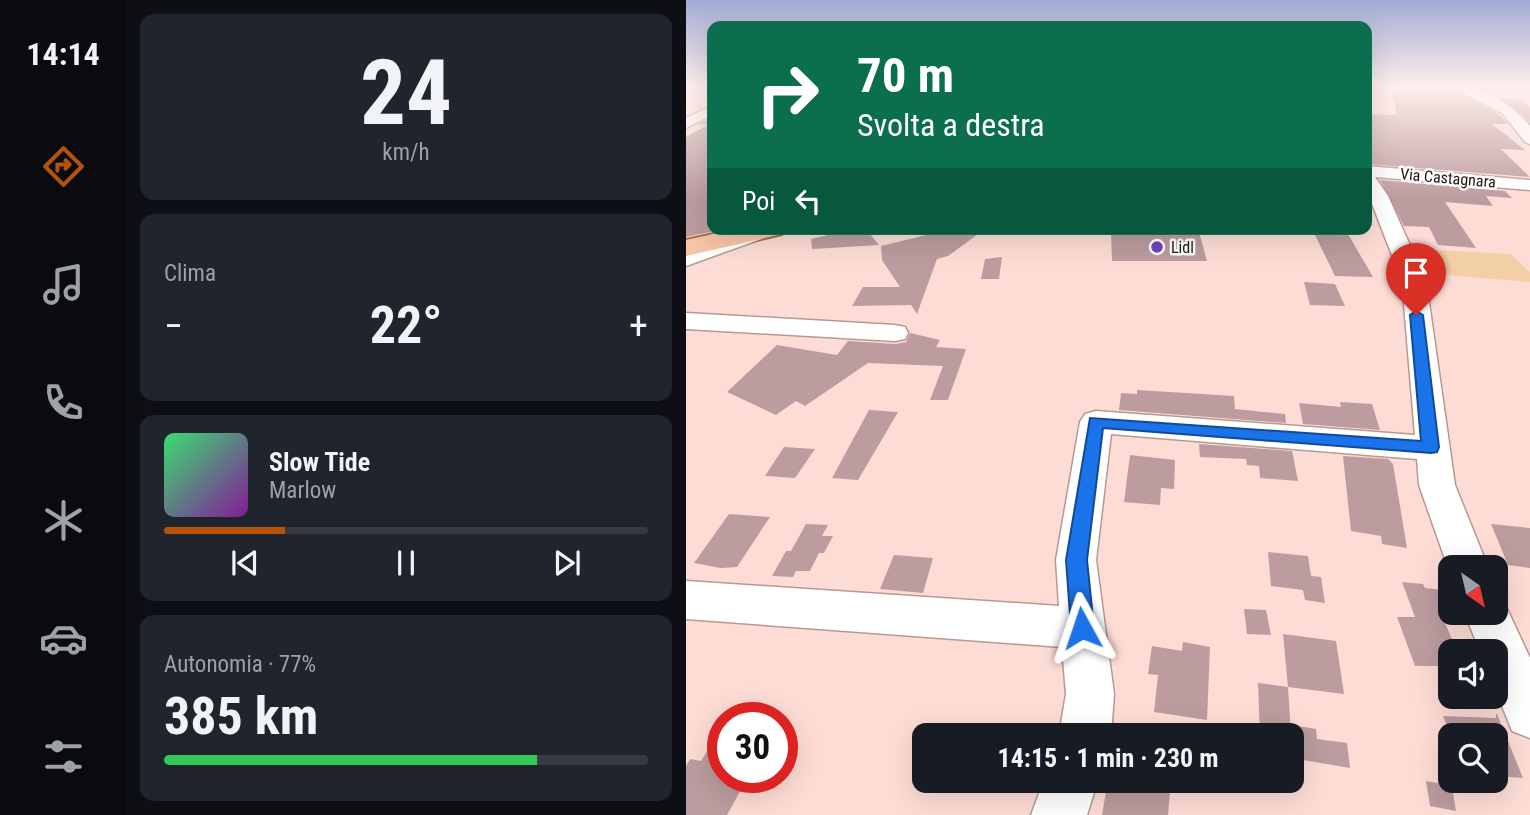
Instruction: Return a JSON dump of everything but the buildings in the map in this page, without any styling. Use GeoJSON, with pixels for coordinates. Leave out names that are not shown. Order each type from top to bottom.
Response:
{"type":"FeatureCollection","features":[{"type":"Feature","properties":{"kind":"main road"},"geometry":{"type":"LineString","coordinates":[[686,248],[747,235]]}},
{"type":"Feature","properties":{"kind":"street","name":"Via Castagnara"},"geometry":{"type":"LineString","coordinates":[[1372,171],[1530,185]]}},
{"type":"Feature","properties":{"kind":"street"},"geometry":{"type":"LineString","coordinates":[[1372,186],[1379,196],[1414,281],[1437,485],[1463,555]]}},
{"type":"Feature","properties":{"kind":"street"},"geometry":{"type":"LineString","coordinates":[[686,260],[756,235]]}},
{"type":"Feature","properties":{"kind":"street"},"geometry":{"type":"LineString","coordinates":[[686,321],[895,333]]}},
{"type":"Feature","properties":{"kind":"street"},"geometry":{"type":"LineString","coordinates":[[1086,723],[1090,694],[1076,560],[1096,422],[1431,447]]}},
{"type":"Feature","properties":{"kind":"street"},"geometry":{"type":"LineString","coordinates":[[686,600],[1082,628]]}},
{"type":"Feature","properties":{"kind":"street"},"geometry":{"type":"LineString","coordinates":[[1492,625],[1530,713]]}},
{"type":"Feature","properties":{"kind":"street"},"geometry":{"type":"LineString","coordinates":[[1059,815],[1067,793]]}},
{"type":"Feature","properties":{"kind":"shaded area"},"geometry":{"type":"Polygon","coordinates":[[[1415,249],[1511,254],[1530,272],[1530,282],[1425,273],[1415,249]]]}},
{"type":"Feature","properties":{"kind":"place","name":"Lidl"},"geometry":{"type":"Point","coordinates":[1157,247]}},
{"type":"Feature","properties":{"kind":"route"},"geometry":{"type":"LineString","coordinates":[[1082,628],[1076,560],[1096,422],[1431,447],[1416,315]]}}]}
